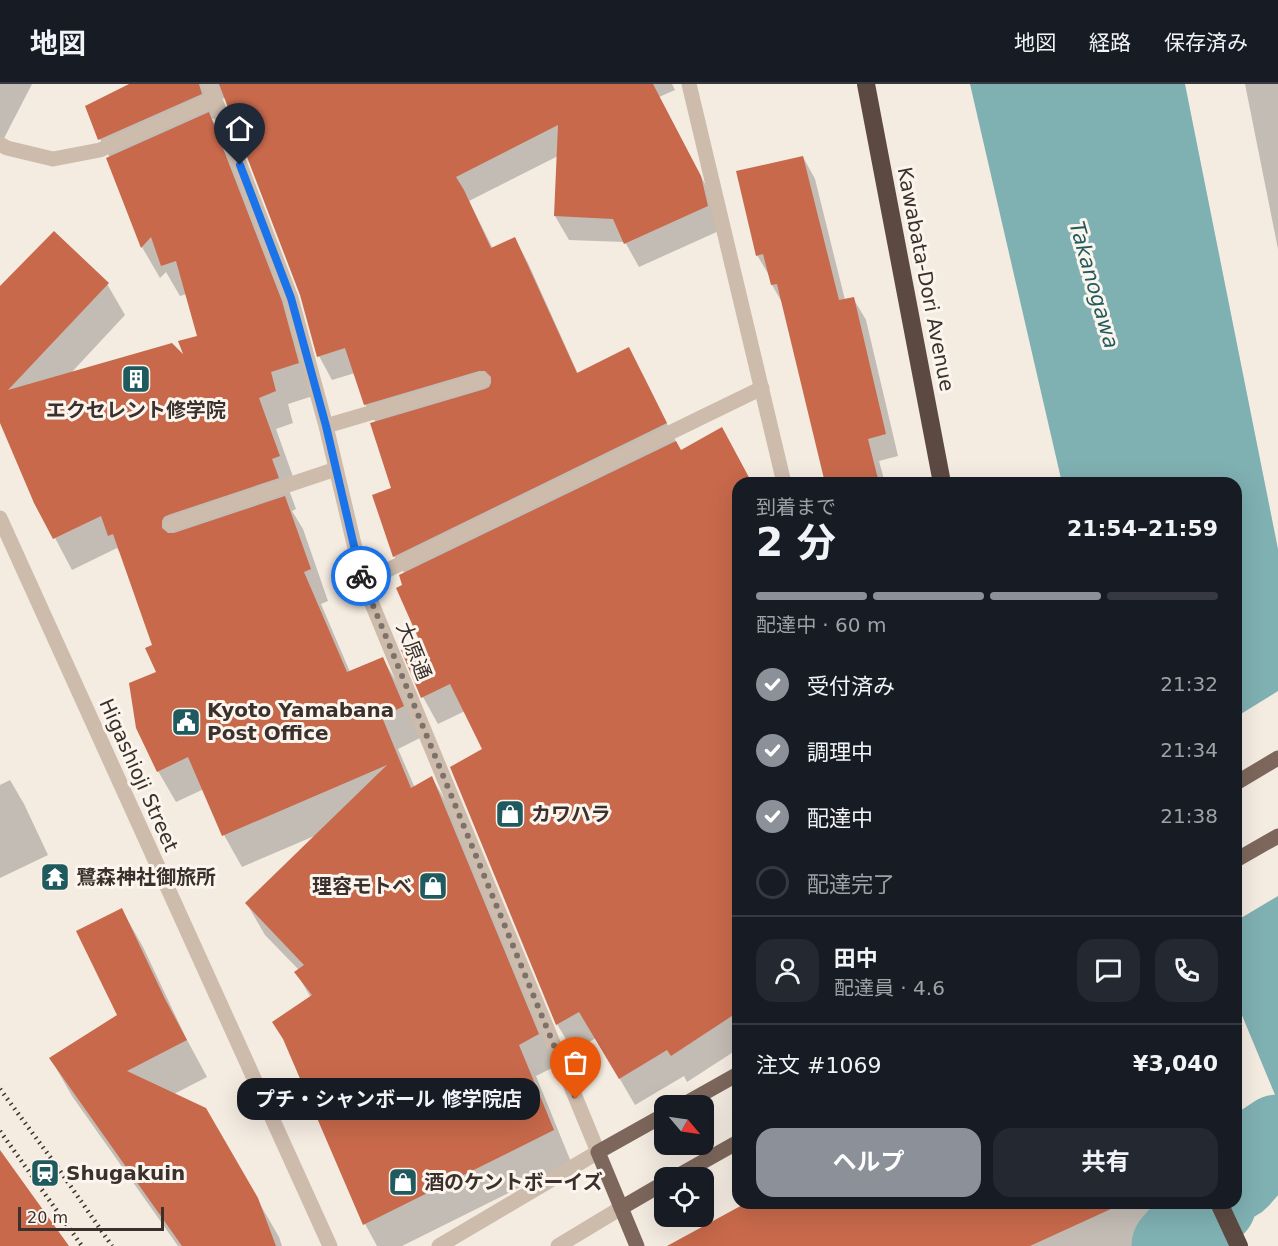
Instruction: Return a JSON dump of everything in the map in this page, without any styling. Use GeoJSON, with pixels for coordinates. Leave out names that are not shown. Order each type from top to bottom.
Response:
{"type":"FeatureCollection","features":[{"type":"Feature","properties":{"kind":"highway","name":"Kawabata-Dori Avenue"},"geometry":{"type":"LineString","coordinates":[[866,84],[941,477]]}},
{"type":"Feature","properties":{"kind":"highway"},"geometry":{"type":"LineString","coordinates":[[1222,1209],[1238,1242]]}},
{"type":"Feature","properties":{"kind":"main road"},"geometry":{"type":"LineString","coordinates":[[1242,779],[1278,758]]}},
{"type":"Feature","properties":{"kind":"main road"},"geometry":{"type":"LineString","coordinates":[[1242,857],[1278,836]]}},
{"type":"Feature","properties":{"kind":"main road"},"geometry":{"type":"LineString","coordinates":[[701,1095],[732,1077]]}},
{"type":"Feature","properties":{"kind":"main road"},"geometry":{"type":"LineString","coordinates":[[637,1246],[598,1152],[654,1121]]}},
{"type":"Feature","properties":{"kind":"main road"},"geometry":{"type":"LineString","coordinates":[[694,1167],[732,1145]]}},
{"type":"Feature","properties":{"kind":"main road"},"geometry":{"type":"LineString","coordinates":[[621,1208],[654,1189]]}},
{"type":"Feature","properties":{"kind":"street","name":"大原通"},"geometry":{"type":"LineString","coordinates":[[209,84],[291,298],[326,426],[363,582],[598,1152]]}},
{"type":"Feature","properties":{"kind":"street"},"geometry":{"type":"LineString","coordinates":[[689,84],[783,477]]}},
{"type":"Feature","properties":{"kind":"street"},"geometry":{"type":"LineString","coordinates":[[0,144],[7,148],[53,159],[100,150],[214,99]]}},
{"type":"Feature","properties":{"kind":"street"},"geometry":{"type":"LineString","coordinates":[[326,426],[482,380]]}},
{"type":"Feature","properties":{"kind":"street"},"geometry":{"type":"LineString","coordinates":[[363,582],[762,388]]}},
{"type":"Feature","properties":{"kind":"street"},"geometry":{"type":"LineString","coordinates":[[171,524],[336,469]]}},
{"type":"Feature","properties":{"kind":"street","name":"Higashioji Street"},"geometry":{"type":"LineString","coordinates":[[0,518],[330,1246]]}},
{"type":"Feature","properties":{"kind":"street"},"geometry":{"type":"LineString","coordinates":[[439,1246],[598,1152]]}},
{"type":"Feature","properties":{"kind":"street"},"geometry":{"type":"LineString","coordinates":[[558,1246],[621,1208]]}},
{"type":"Feature","properties":{"kind":"water","name":"Takanogawa"},"geometry":{"type":"Polygon","coordinates":[[[970,84],[1185,84],[1278,549],[1278,1102],[1242,1015],[1242,477],[1061,477],[970,84]]]}},
{"type":"Feature","properties":{"kind":"pier"},"geometry":{"type":"Polygon","coordinates":[[[1278,691],[1278,896],[1242,917],[1242,713],[1278,691]]]}},
{"type":"Feature","properties":{"kind":"building"},"geometry":{"type":"Polygon","coordinates":[[[129,84],[199,84],[202,94],[98,140],[85,106],[129,84]]]}},
{"type":"Feature","properties":{"kind":"building"},"geometry":{"type":"Polygon","coordinates":[[[219,84],[653,84],[701,176],[708,206],[624,244],[613,219],[554,216],[558,125],[456,177],[491,248],[515,237],[577,373],[629,347],[667,423],[393,557],[372,495],[391,488],[370,423],[485,389],[491,383],[491,377],[485,371],[479,371],[364,405],[345,348],[317,357],[300,295],[219,84]]]}},
{"type":"Feature","properties":{"kind":"building"},"geometry":{"type":"Polygon","coordinates":[[[209,112],[282,301],[299,363],[271,372],[276,391],[259,398],[280,456],[272,459],[279,478],[168,515],[162,521],[162,528],[168,533],[174,533],[285,496],[311,569],[304,572],[347,672],[383,657],[404,706],[382,717],[411,788],[432,776],[539,1034],[519,1045],[554,1130],[363,1225],[283,1039],[272,1022],[312,995],[294,972],[304,965],[245,903],[387,765],[222,836],[188,757],[157,772],[136,728],[129,683],[156,672],[145,648],[152,645],[113,534],[108,536],[101,516],[53,539],[34,503],[0,423],[0,286],[54,231],[109,283],[8,390],[172,343],[183,354],[178,341],[197,336],[176,261],[161,266],[151,237],[141,248],[106,158],[209,112]]]}},
{"type":"Feature","properties":{"kind":"building"},"geometry":{"type":"Polygon","coordinates":[[[803,156],[839,300],[854,297],[886,434],[868,439],[878,477],[824,477],[777,284],[771,285],[763,254],[756,256],[736,171],[803,156]]]}},
{"type":"Feature","properties":{"kind":"building"},"geometry":{"type":"Polygon","coordinates":[[[722,427],[749,477],[732,477],[732,1016],[671,1056],[667,1050],[619,1079],[579,1012],[556,1025],[450,767],[482,749],[450,684],[421,698],[401,650],[420,642],[396,588],[402,585],[399,575],[676,441],[681,450],[722,427]]]}},
{"type":"Feature","properties":{"kind":"building"},"geometry":{"type":"Polygon","coordinates":[[[122,908],[187,1040],[127,1071],[206,1108],[258,1198],[276,1246],[182,1246],[49,1058],[117,1015],[76,931],[122,908]]]}},
{"type":"Feature","properties":{"kind":"building"},"geometry":{"type":"Polygon","coordinates":[[[0,1150],[69,1246],[0,1246],[0,1150]]]}},
{"type":"Feature","properties":{"kind":"building"},"geometry":{"type":"Polygon","coordinates":[[[735,1209],[1111,1209],[1030,1246],[667,1246],[702,1227],[714,1227],[714,1220],[735,1209]]]}},
{"type":"Feature","properties":{"kind":"waterway"},"geometry":{"type":"LineString","coordinates":[[1242,1170],[1260,1150],[1278,1138]]}},
{"type":"Feature","properties":{"kind":"waterway"},"geometry":{"type":"LineString","coordinates":[[1175,1246],[1208,1209]]}},
{"type":"Feature","properties":{"kind":"railway"},"geometry":{"type":"LineString","coordinates":[[0,1089],[112,1246]]}},
{"type":"Feature","properties":{"kind":"railway"},"geometry":{"type":"LineString","coordinates":[[0,1131],[82,1246]]}},
{"type":"Feature","properties":{"kind":"way so far"},"geometry":{"type":"LineString","coordinates":[[361,576],[576,1099]]}},
{"type":"Feature","properties":{"kind":"place","name":"エクセレント修学院"},"geometry":{"type":"Point","coordinates":[136,379]}},
{"type":"Feature","properties":{"kind":"place","name":"Kyoto Yamabana Post Office"},"geometry":{"type":"Point","coordinates":[186,722]}},
{"type":"Feature","properties":{"kind":"place","name":"カワハラ"},"geometry":{"type":"Point","coordinates":[510,814]}},
{"type":"Feature","properties":{"kind":"place","name":"鷺森神社御旅所"},"geometry":{"type":"Point","coordinates":[55,877]}},
{"type":"Feature","properties":{"kind":"place","name":"理容モトベ"},"geometry":{"type":"Point","coordinates":[433,886]}},
{"type":"Feature","properties":{"kind":"place","name":"プチ・シャンボール 修学院店"},"geometry":{"type":"Point","coordinates":[576,1099]}},
{"type":"Feature","properties":{"kind":"place","name":"Shugakuin"},"geometry":{"type":"Point","coordinates":[45,1173]}},
{"type":"Feature","properties":{"kind":"place","name":"酒のケントボーイズ"},"geometry":{"type":"Point","coordinates":[403,1182]}},
{"type":"Feature","properties":{"kind":"route"},"geometry":{"type":"LineString","coordinates":[[240,165],[291,298],[326,426],[361,576]]}}]}
